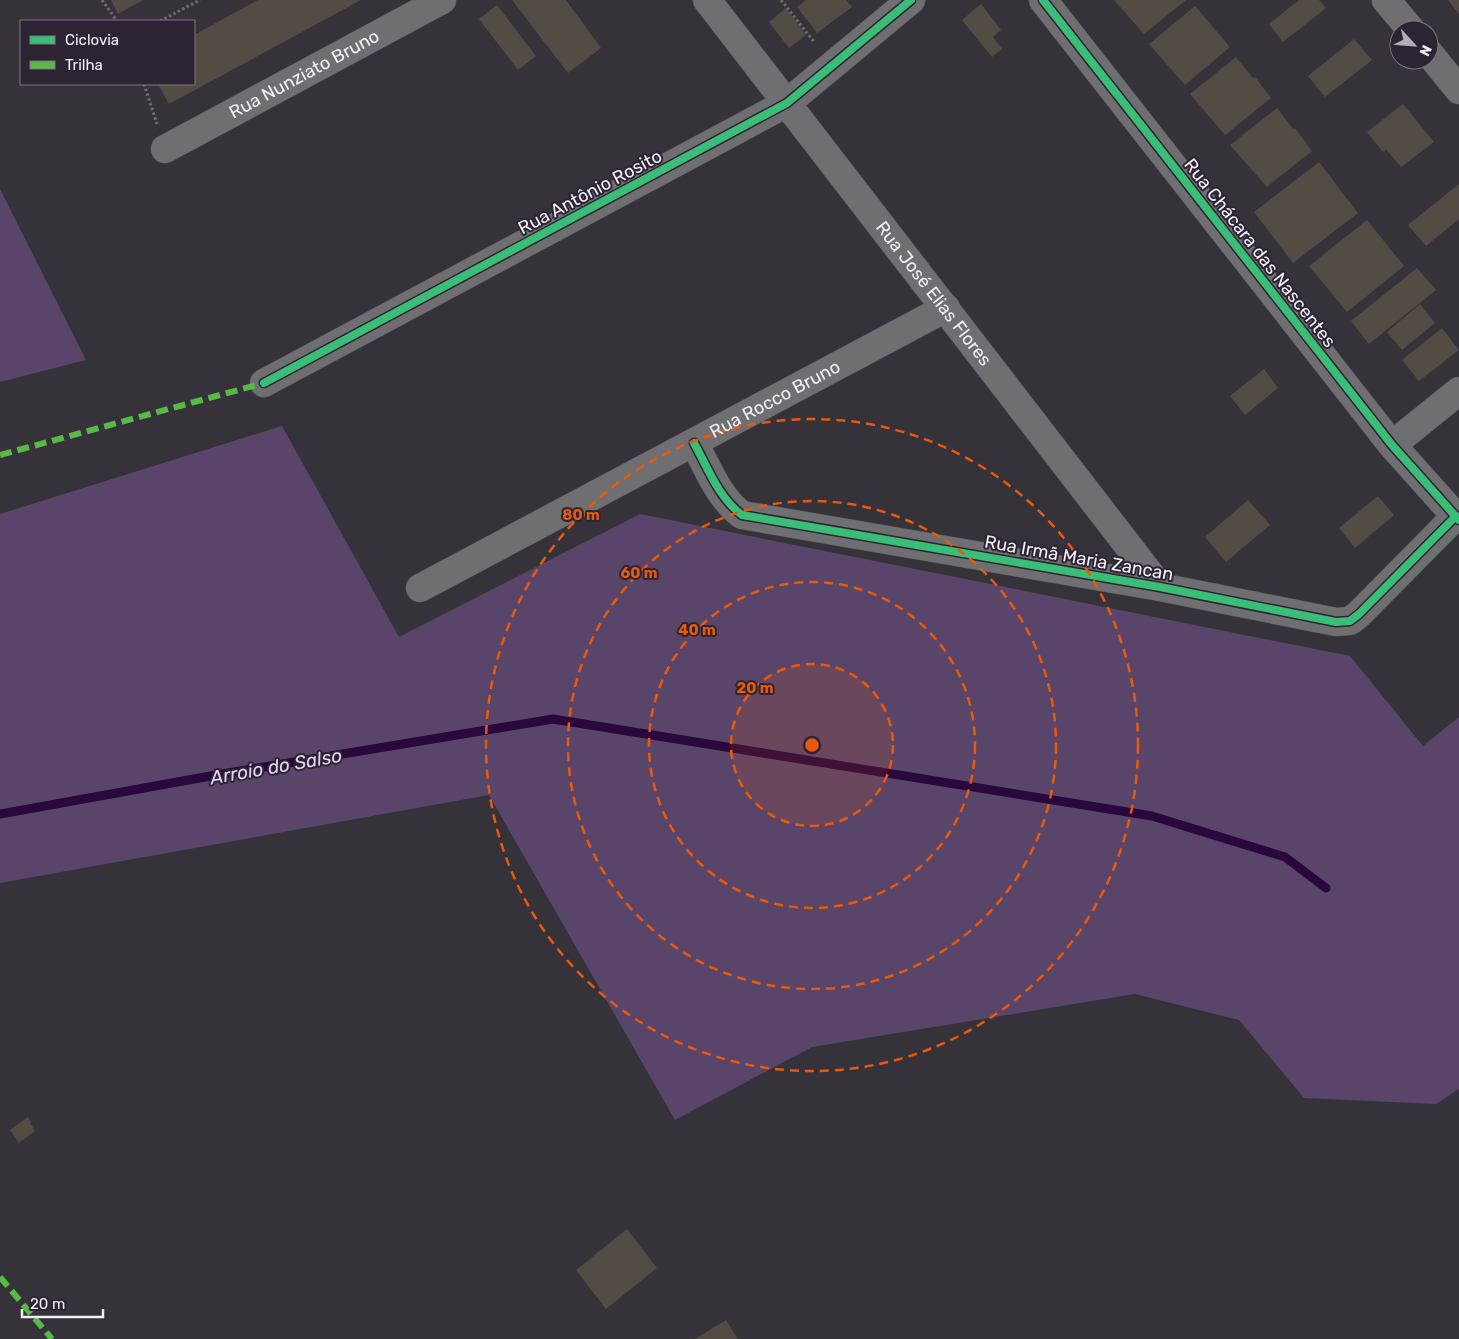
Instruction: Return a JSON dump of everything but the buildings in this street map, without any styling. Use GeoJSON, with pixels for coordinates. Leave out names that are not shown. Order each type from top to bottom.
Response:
{"type":"FeatureCollection","features":[{"type":"Feature","properties":{"kind":"street","name":"Rua Nunziato Bruno"},"geometry":{"type":"LineString","coordinates":[[165,149],[442,0]]}},
{"type":"Feature","properties":{"kind":"street","name":"Rua José Elias Flores"},"geometry":{"type":"LineString","coordinates":[[707,0],[1160,587]]}},
{"type":"Feature","properties":{"kind":"street","name":"Rua Antônio Rosito"},"geometry":{"type":"LineString","coordinates":[[264,383],[787,103],[911,0]]}},
{"type":"Feature","properties":{"kind":"street","name":"Rua Chácara das Nascentes"},"geometry":{"type":"LineString","coordinates":[[1043,0],[1392,444],[1458,518]]}},
{"type":"Feature","properties":{"kind":"street"},"geometry":{"type":"LineString","coordinates":[[1386,0],[1402,20]]}},
{"type":"Feature","properties":{"kind":"street"},"geometry":{"type":"LineString","coordinates":[[1439,62],[1455,77]]}},
{"type":"Feature","properties":{"kind":"street","name":"Rua Rocco Bruno"},"geometry":{"type":"LineString","coordinates":[[420,588],[946,308]]}},
{"type":"Feature","properties":{"kind":"street"},"geometry":{"type":"LineString","coordinates":[[1392,444],[1459,391]]}},
{"type":"Feature","properties":{"kind":"street","name":"Rua Irmã Maria Zancan"},"geometry":{"type":"LineString","coordinates":[[694,442],[721,495],[730,506],[742,514],[1160,587],[1336,622],[1350,620],[1359,614],[1458,518]]}},
{"type":"Feature","properties":{"kind":"path"},"geometry":{"type":"LineString","coordinates":[[102,0],[116,20]]}},
{"type":"Feature","properties":{"kind":"path"},"geometry":{"type":"LineString","coordinates":[[162,20],[200,0]]}},
{"type":"Feature","properties":{"kind":"path"},"geometry":{"type":"LineString","coordinates":[[781,0],[832,66]]}},
{"type":"Feature","properties":{"kind":"path"},"geometry":{"type":"LineString","coordinates":[[144,85],[165,149]]}},
{"type":"Feature","properties":{"kind":"shaded area"},"geometry":{"type":"Polygon","coordinates":[[[0,189],[86,360],[0,382],[0,189]]]}},
{"type":"Feature","properties":{"kind":"shaded area"},"geometry":{"type":"Polygon","coordinates":[[[282,426],[399,637],[640,514],[1350,656],[1423,746],[1459,717],[1459,1089],[1436,1104],[1304,1098],[1239,1020],[1135,994],[812,1047],[675,1120],[489,795],[0,883],[0,514],[282,426]]]}},
{"type":"Feature","properties":{"kind":"waterway","name":"Arroio do Salso"},"geometry":{"type":"LineString","coordinates":[[0,814],[216,775],[553,719],[1152,816],[1285,857],[1326,888]]}},
{"type":"Feature","properties":{"kind":"marked path"},"geometry":{"type":"LineString","coordinates":[[0,455],[264,383]]}},
{"type":"Feature","properties":{"kind":"marked path"},"geometry":{"type":"LineString","coordinates":[[0,1277],[52,1339]]}},
{"type":"Feature","properties":{"kind":"cycle path"},"geometry":{"type":"LineString","coordinates":[[264,383],[787,103],[911,0]]}},
{"type":"Feature","properties":{"kind":"cycle path"},"geometry":{"type":"LineString","coordinates":[[1043,0],[1392,445],[1459,520]]}},
{"type":"Feature","properties":{"kind":"cycle path"},"geometry":{"type":"LineString","coordinates":[[694,443],[720,491],[726,500],[742,515],[1160,587],[1336,622],[1350,621],[1359,614],[1456,516]]}}]}
